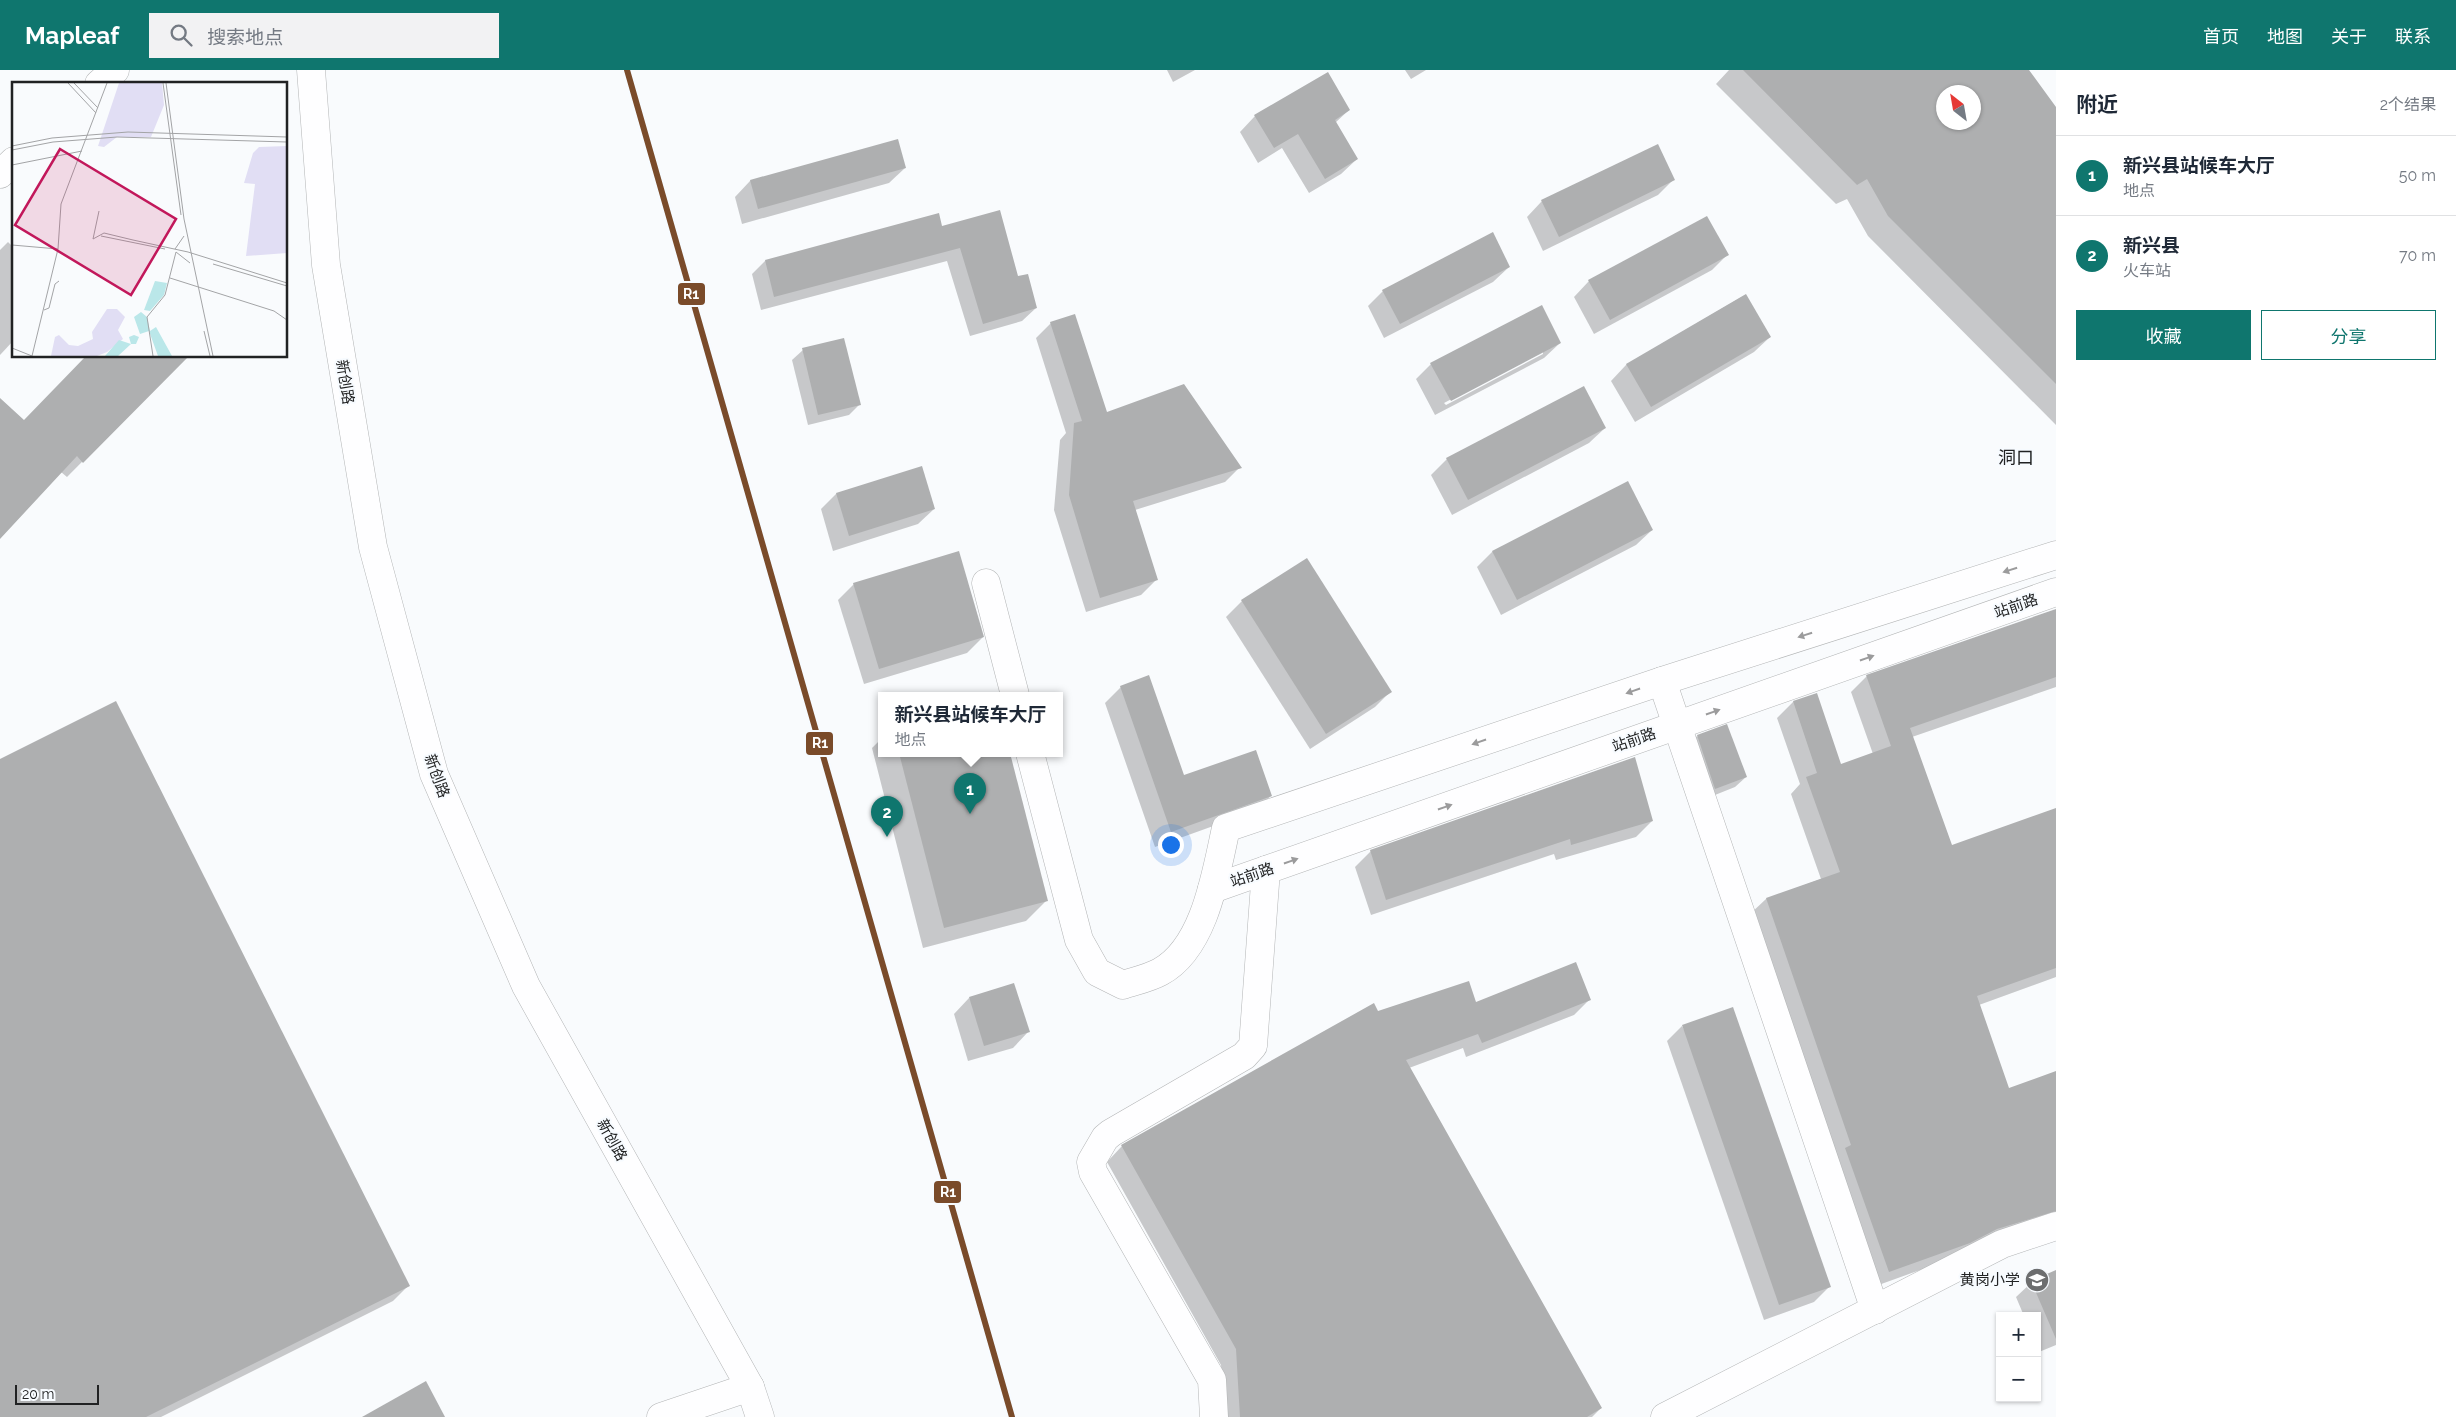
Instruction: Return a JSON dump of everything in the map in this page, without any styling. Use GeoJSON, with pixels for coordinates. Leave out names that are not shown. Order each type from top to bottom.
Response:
{"type":"FeatureCollection","features":[{"type":"Feature","properties":{"kind":"street"},"geometry":{"type":"LineString","coordinates":[[101,82],[115,70]]}},
{"type":"Feature","properties":{"kind":"street","name":"新创路"},"geometry":{"type":"LineString","coordinates":[[311,70],[326,264],[373,547],[434,774],[526,986],[750,1387],[760,1417]]}},
{"type":"Feature","properties":{"kind":"street"},"geometry":{"type":"LineString","coordinates":[[0,174],[12,163]]}},
{"type":"Feature","properties":{"kind":"street"},"geometry":{"type":"LineString","coordinates":[[1031,757],[1079,940],[1097,972],[1123,985],[1161,972],[1186,950],[1208,905],[1226,828],[1662,681],[2056,555]]}},
{"type":"Feature","properties":{"kind":"street"},"geometry":{"type":"LineString","coordinates":[[986,583],[1014,692]]}},
{"type":"Feature","properties":{"kind":"street","name":"站前路"},"geometry":{"type":"LineString","coordinates":[[1212,889],[2056,592]]}},
{"type":"Feature","properties":{"kind":"street"},"geometry":{"type":"LineString","coordinates":[[1662,681],[1875,1310]]}},
{"type":"Feature","properties":{"kind":"street"},"geometry":{"type":"LineString","coordinates":[[1214,1417],[1212,1380],[1093,1172],[1091,1162],[1105,1138],[1111,1133],[1244,1056],[1253,1046],[1266,870]]}},
{"type":"Feature","properties":{"kind":"street"},"geometry":{"type":"LineString","coordinates":[[1665,1417],[2002,1244],[2056,1226]]}},
{"type":"Feature","properties":{"kind":"street"},"geometry":{"type":"LineString","coordinates":[[661,1417],[750,1387]]}},
{"type":"Feature","properties":{"kind":"building"},"geometry":{"type":"Polygon","coordinates":[[[1743,70],[2029,70],[2056,107],[2056,384],[1888,216],[1867,179],[1857,185],[1743,70]]]}},
{"type":"Feature","properties":{"kind":"building"},"geometry":{"type":"Polygon","coordinates":[[[1328,72],[1350,110],[1335,120],[1358,159],[1325,179],[1298,134],[1274,148],[1254,115],[1328,72]]]}},
{"type":"Feature","properties":{"kind":"building"},"geometry":{"type":"Polygon","coordinates":[[[898,139],[906,168],[758,209],[750,180],[898,139]]]}},
{"type":"Feature","properties":{"kind":"building"},"geometry":{"type":"Polygon","coordinates":[[[1658,144],[1675,180],[1559,237],[1541,200],[1658,144]]]}},
{"type":"Feature","properties":{"kind":"building"},"geometry":{"type":"Polygon","coordinates":[[[1000,210],[1018,276],[1028,274],[1037,308],[983,324],[960,248],[774,297],[765,260],[939,213],[942,226],[1000,210]]]}},
{"type":"Feature","properties":{"kind":"building"},"geometry":{"type":"Polygon","coordinates":[[[1707,216],[1729,255],[1610,320],[1588,280],[1707,216]]]}},
{"type":"Feature","properties":{"kind":"building"},"geometry":{"type":"Polygon","coordinates":[[[1493,232],[1510,267],[1400,324],[1382,290],[1493,232]]]}},
{"type":"Feature","properties":{"kind":"building"},"geometry":{"type":"Polygon","coordinates":[[[1746,294],[1771,337],[1651,407],[1626,364],[1746,294]]]}},
{"type":"Feature","properties":{"kind":"building"},"geometry":{"type":"Polygon","coordinates":[[[1542,305],[1561,343],[1451,401],[1430,363],[1542,305]]]}},
{"type":"Feature","properties":{"kind":"building"},"geometry":{"type":"Polygon","coordinates":[[[1075,314],[1107,412],[1184,384],[1242,468],[1133,501],[1158,580],[1100,598],[1069,495],[1074,423],[1082,421],[1050,322],[1075,314]]]}},
{"type":"Feature","properties":{"kind":"building"},"geometry":{"type":"Polygon","coordinates":[[[844,338],[861,405],[818,415],[802,348],[844,338]]]}},
{"type":"Feature","properties":{"kind":"building"},"geometry":{"type":"Polygon","coordinates":[[[84,358],[187,358],[83,463],[77,456],[0,539],[0,398],[24,420],[84,358]]]}},
{"type":"Feature","properties":{"kind":"building"},"geometry":{"type":"Polygon","coordinates":[[[1584,386],[1606,428],[1468,500],[1446,458],[1584,386]]]}},
{"type":"Feature","properties":{"kind":"building"},"geometry":{"type":"Polygon","coordinates":[[[922,466],[935,509],[849,536],[836,493],[922,466]]]}},
{"type":"Feature","properties":{"kind":"building"},"geometry":{"type":"Polygon","coordinates":[[[1628,481],[1653,530],[1517,600],[1492,551],[1628,481]]]}},
{"type":"Feature","properties":{"kind":"building"},"geometry":{"type":"Polygon","coordinates":[[[959,551],[984,637],[879,669],[853,583],[959,551]]]}},
{"type":"Feature","properties":{"kind":"building"},"geometry":{"type":"Polygon","coordinates":[[[1307,558],[1392,692],[1326,734],[1241,600],[1307,558]]]}},
{"type":"Feature","properties":{"kind":"building"},"geometry":{"type":"Polygon","coordinates":[[[2056,609],[2056,677],[1910,728],[1952,845],[2056,808],[2056,968],[1977,996],[2009,1088],[2056,1071],[2056,1211],[1997,1229],[1970,1243],[1889,1272],[1845,1148],[1851,1145],[1766,898],[1840,872],[1806,777],[1817,773],[1793,701],[1817,693],[1841,764],[1891,746],[1866,675],[2056,609]]]}},
{"type":"Feature","properties":{"kind":"building"},"geometry":{"type":"Polygon","coordinates":[[[1149,675],[1184,775],[1256,750],[1272,796],[1171,832],[1120,686],[1149,675]]]}},
{"type":"Feature","properties":{"kind":"building"},"geometry":{"type":"Polygon","coordinates":[[[116,701],[410,1286],[146,1417],[0,1417],[0,759],[116,701]]]}},
{"type":"Feature","properties":{"kind":"building"},"geometry":{"type":"Polygon","coordinates":[[[1727,724],[1747,777],[1715,789],[1697,735],[1727,724]]]}},
{"type":"Feature","properties":{"kind":"building"},"geometry":{"type":"Polygon","coordinates":[[[900,757],[1011,757],[1048,901],[944,928],[900,757]]]}},
{"type":"Feature","properties":{"kind":"building"},"geometry":{"type":"Polygon","coordinates":[[[1635,757],[1653,821],[1571,845],[1570,839],[1386,900],[1370,850],[1635,757]]]}},
{"type":"Feature","properties":{"kind":"building"},"geometry":{"type":"Polygon","coordinates":[[[1576,962],[1591,1000],[1482,1043],[1478,1034],[1406,1060],[1602,1408],[1587,1417],[1240,1417],[1236,1349],[1121,1145],[1374,1003],[1378,1011],[1469,981],[1476,1002],[1576,962]]]}},
{"type":"Feature","properties":{"kind":"building"},"geometry":{"type":"Polygon","coordinates":[[[1014,983],[1030,1032],[984,1046],[969,997],[1014,983]]]}},
{"type":"Feature","properties":{"kind":"building"},"geometry":{"type":"Polygon","coordinates":[[[1733,1007],[1831,1287],[1779,1305],[1682,1025],[1733,1007]]]}},
{"type":"Feature","properties":{"kind":"building"},"geometry":{"type":"Polygon","coordinates":[[[2056,1270],[2056,1339],[2031,1281],[2056,1270]]]}},
{"type":"Feature","properties":{"kind":"building"},"geometry":{"type":"Polygon","coordinates":[[[426,1381],[445,1417],[362,1417],[426,1381]]]}},
{"type":"Feature","properties":{"kind":"transit line","name":"R1"},"geometry":{"type":"LineString","coordinates":[[627,70],[1012,1417]]}},
{"type":"Feature","properties":{"kind":"place","name":"新兴县站候车大厅"},"geometry":{"type":"Point","coordinates":[970,814]}},
{"type":"Feature","properties":{"kind":"place","name":"新兴县"},"geometry":{"type":"Point","coordinates":[887,837]}},
{"type":"Feature","properties":{"kind":"place","name":"黄岗小学"},"geometry":{"type":"Point","coordinates":[2037,1280]}},
{"type":"Feature","properties":{"kind":"district","name":"洞口"},"geometry":{"type":"Point","coordinates":[2016,457]}}]}
